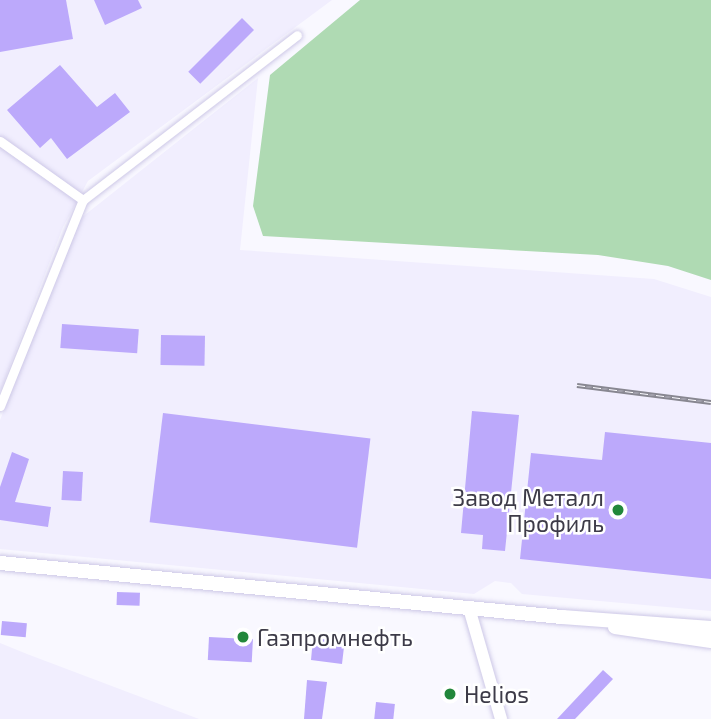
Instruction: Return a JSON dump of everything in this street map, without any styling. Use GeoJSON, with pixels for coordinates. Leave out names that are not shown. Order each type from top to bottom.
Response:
{"type":"FeatureCollection","features":[{"type":"Feature","properties":{"kind":"main road"},"geometry":{"type":"LineString","coordinates":[[0,563],[562,617],[711,628]]}},
{"type":"Feature","properties":{"kind":"main road"},"geometry":{"type":"LineString","coordinates":[[562,617],[711,641]]}},
{"type":"Feature","properties":{"kind":"street"},"geometry":{"type":"LineString","coordinates":[[0,406],[83,200],[297,35]]}},
{"type":"Feature","properties":{"kind":"street"},"geometry":{"type":"LineString","coordinates":[[0,141],[83,200]]}},
{"type":"Feature","properties":{"kind":"street"},"geometry":{"type":"LineString","coordinates":[[469,608],[501,719]]}},
{"type":"Feature","properties":{"kind":"shaded area"},"geometry":{"type":"Polygon","coordinates":[[[0,0],[332,0],[88,181],[63,227],[0,392],[0,0]]]}},
{"type":"Feature","properties":{"kind":"shaded area"},"geometry":{"type":"Polygon","coordinates":[[[258,78],[240,250],[654,279],[711,297],[711,611],[522,594],[511,583],[495,581],[474,594],[0,549],[0,420],[81,218],[258,78]]]}},
{"type":"Feature","properties":{"kind":"shaded area"},"geometry":{"type":"Polygon","coordinates":[[[0,643],[27,654],[199,719],[0,719],[0,643]]]}},
{"type":"Feature","properties":{"kind":"green space"},"geometry":{"type":"Polygon","coordinates":[[[360,0],[711,0],[711,280],[668,266],[598,255],[263,236],[253,206],[270,75],[360,0]]]}},
{"type":"Feature","properties":{"kind":"building"},"geometry":{"type":"Polygon","coordinates":[[[0,0],[66,0],[73,39],[0,52],[0,0]]]}},
{"type":"Feature","properties":{"kind":"building"},"geometry":{"type":"Polygon","coordinates":[[[94,0],[138,0],[142,8],[105,25],[94,0]]]}},
{"type":"Feature","properties":{"kind":"building"},"geometry":{"type":"Polygon","coordinates":[[[242,18],[254,30],[200,84],[188,72],[242,18]]]}},
{"type":"Feature","properties":{"kind":"building"},"geometry":{"type":"Polygon","coordinates":[[[60,65],[97,107],[115,93],[130,112],[67,159],[51,138],[40,148],[7,110],[60,65]]]}},
{"type":"Feature","properties":{"kind":"building"},"geometry":{"type":"Polygon","coordinates":[[[62,324],[139,329],[137,353],[60,348],[62,324]]]}},
{"type":"Feature","properties":{"kind":"building"},"geometry":{"type":"Polygon","coordinates":[[[161,335],[205,336],[204,366],[160,365],[161,335]]]}},
{"type":"Feature","properties":{"kind":"building"},"geometry":{"type":"Polygon","coordinates":[[[472,411],[519,415],[505,551],[482,549],[483,535],[461,533],[472,411]]]}},
{"type":"Feature","properties":{"kind":"building"},"geometry":{"type":"Polygon","coordinates":[[[163,413],[370,438],[357,548],[150,522],[163,413]]]}},
{"type":"Feature","properties":{"kind":"building","name":"Завод Металл Профиль"},"geometry":{"type":"Polygon","coordinates":[[[605,432],[711,443],[711,579],[520,559],[531,453],[602,460],[605,432]]]}},
{"type":"Feature","properties":{"kind":"building"},"geometry":{"type":"Polygon","coordinates":[[[12,452],[29,459],[15,502],[51,507],[48,527],[0,520],[0,487],[12,452]]]}},
{"type":"Feature","properties":{"kind":"building"},"geometry":{"type":"Polygon","coordinates":[[[63,471],[83,472],[81,501],[61,500],[63,471]]]}},
{"type":"Feature","properties":{"kind":"building"},"geometry":{"type":"Polygon","coordinates":[[[117,592],[140,593],[140,606],[117,605],[117,592]]]}},
{"type":"Feature","properties":{"kind":"building"},"geometry":{"type":"Polygon","coordinates":[[[2,621],[27,623],[26,637],[1,635],[2,621]]]}},
{"type":"Feature","properties":{"kind":"building"},"geometry":{"type":"Polygon","coordinates":[[[209,637],[253,639],[252,662],[208,660],[209,637]]]}},
{"type":"Feature","properties":{"kind":"building"},"geometry":{"type":"Polygon","coordinates":[[[313,638],[330,640],[330,646],[344,647],[342,664],[311,660],[313,638]]]}},
{"type":"Feature","properties":{"kind":"building"},"geometry":{"type":"Polygon","coordinates":[[[603,670],[613,679],[575,719],[557,719],[603,670]]]}},
{"type":"Feature","properties":{"kind":"building"},"geometry":{"type":"Polygon","coordinates":[[[307,680],[327,682],[322,719],[304,719],[307,680]]]}},
{"type":"Feature","properties":{"kind":"building"},"geometry":{"type":"Polygon","coordinates":[[[376,702],[395,704],[393,719],[374,719],[376,702]]]}},
{"type":"Feature","properties":{"kind":"railway"},"geometry":{"type":"LineString","coordinates":[[577,385],[711,402]]}},
{"type":"Feature","properties":{"kind":"place","name":"Завод Металл Профиль"},"geometry":{"type":"Point","coordinates":[618,510]}},
{"type":"Feature","properties":{"kind":"place","name":"Газпромнефть"},"geometry":{"type":"Point","coordinates":[243,637]}},
{"type":"Feature","properties":{"kind":"place","name":"Helios"},"geometry":{"type":"Point","coordinates":[450,694]}}]}
